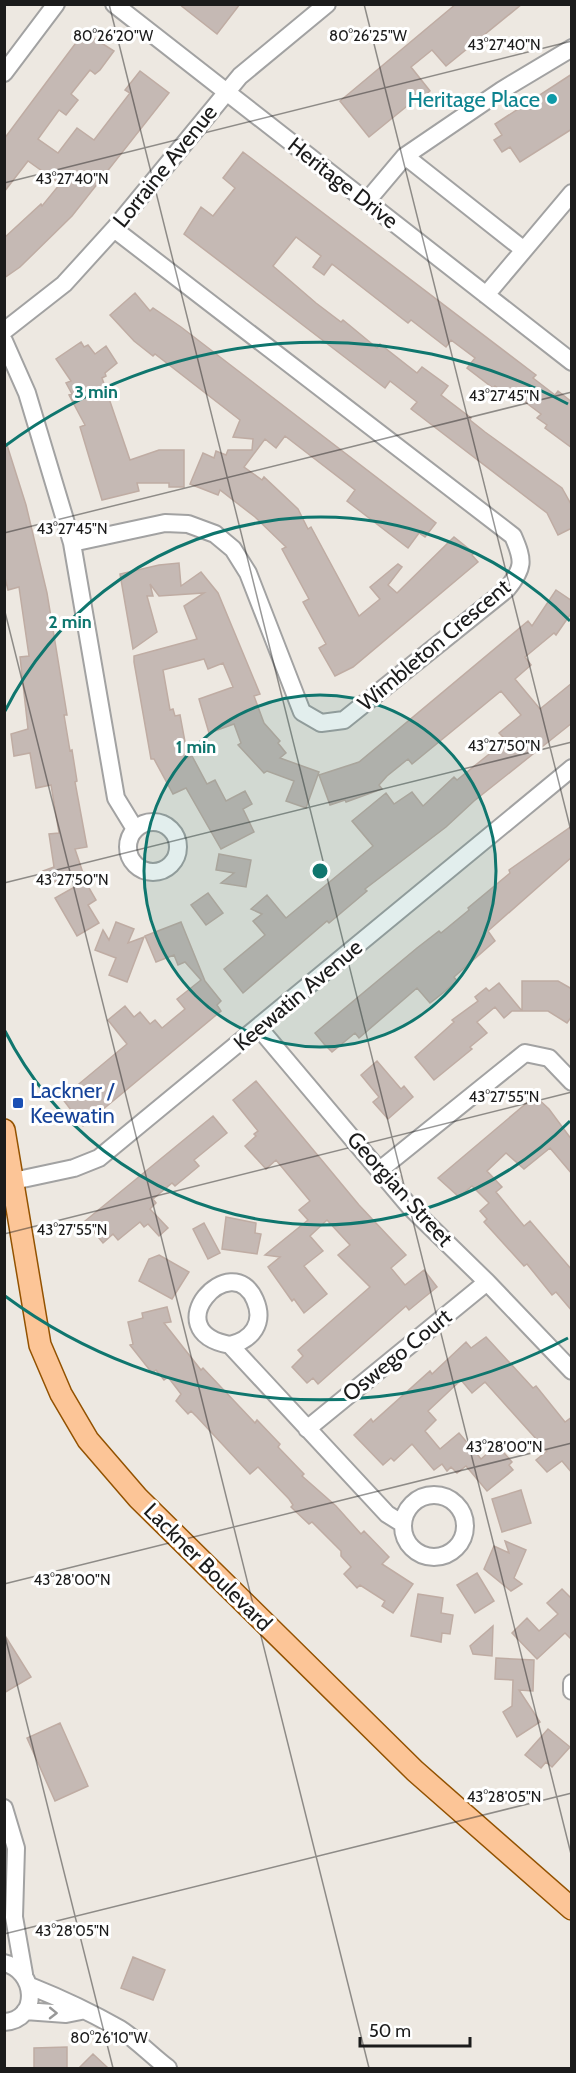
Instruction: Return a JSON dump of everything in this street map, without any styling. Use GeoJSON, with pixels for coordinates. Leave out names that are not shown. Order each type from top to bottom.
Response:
{"type":"FeatureCollection","features":[{"type":"Feature","properties":{"kind":"main road","name":"Lackner Boulevard"},"geometry":{"type":"LineString","coordinates":[[4,1130],[9,1182],[40,1345],[61,1394],[88,1440],[138,1498],[415,1771],[572,1909]]}},
{"type":"Feature","properties":{"kind":"street"},"geometry":{"type":"LineString","coordinates":[[4,73],[56,4]]}},
{"type":"Feature","properties":{"kind":"street","name":"Heritage Drive"},"geometry":{"type":"LineString","coordinates":[[114,4],[572,362]]}},
{"type":"Feature","properties":{"kind":"street","name":"Lorraine Avenue"},"geometry":{"type":"LineString","coordinates":[[4,331],[64,284],[114,229],[226,91],[327,4]]}},
{"type":"Feature","properties":{"kind":"street"},"geometry":{"type":"LineString","coordinates":[[367,201],[405,156],[502,90],[572,48]]}},
{"type":"Feature","properties":{"kind":"street"},"geometry":{"type":"LineString","coordinates":[[405,156],[524,250]]}},
{"type":"Feature","properties":{"kind":"street"},"geometry":{"type":"LineString","coordinates":[[486,295],[572,193]]}},
{"type":"Feature","properties":{"kind":"street","name":"Wimbleton Crescent"},"geometry":{"type":"LineString","coordinates":[[72,543],[165,523],[188,524],[214,534],[233,549],[248,573],[302,712],[321,723],[344,720],[507,589],[519,574],[522,555],[513,536],[114,229]]}},
{"type":"Feature","properties":{"kind":"street"},"geometry":{"type":"LineString","coordinates":[[4,341],[27,393],[72,543],[116,798],[135,829]]}},
{"type":"Feature","properties":{"kind":"street","name":"Keewatin Avenue"},"geometry":{"type":"LineString","coordinates":[[9,1182],[74,1168],[99,1158],[572,768]]}},
{"type":"Feature","properties":{"kind":"street","name":"Georgian Street"},"geometry":{"type":"LineString","coordinates":[[259,1028],[381,1169],[410,1207],[487,1282],[572,1371]]}},
{"type":"Feature","properties":{"kind":"street"},"geometry":{"type":"LineString","coordinates":[[381,1169],[525,1053],[549,1058],[572,1082]]}},
{"type":"Feature","properties":{"kind":"street","name":"Oswego Court"},"geometry":{"type":"LineString","coordinates":[[308,1429],[487,1282]]}},
{"type":"Feature","properties":{"kind":"street"},"geometry":{"type":"LineString","coordinates":[[230,1345],[387,1515],[403,1524]]}},
{"type":"Feature","properties":{"kind":"street"},"geometry":{"type":"LineString","coordinates":[[572,1683],[572,1691]]}},
{"type":"Feature","properties":{"kind":"street"},"geometry":{"type":"LineString","coordinates":[[4,1808],[16,1848],[14,1917],[30,1999],[25,2011],[6,2026]]}},
{"type":"Feature","properties":{"kind":"street"},"geometry":{"type":"LineString","coordinates":[[4,1938],[14,1917]]}},
{"type":"Feature","properties":{"kind":"street"},"geometry":{"type":"LineString","coordinates":[[4,1963],[27,1980],[71,2003],[81,2011],[121,2030],[168,2068]]}},
{"type":"Feature","properties":{"kind":"street"},"geometry":{"type":"LineString","coordinates":[[25,2011],[66,2014],[81,2011]]}},
{"type":"Feature","properties":{"kind":"building"},"geometry":{"type":"Polygon","coordinates":[[[179,4],[240,4],[217,34],[179,4]]]}},
{"type":"Feature","properties":{"kind":"building"},"geometry":{"type":"Polygon","coordinates":[[[456,4],[522,4],[446,66],[432,50],[411,67],[430,91],[419,100],[417,98],[369,137],[340,101],[456,4]]]}},
{"type":"Feature","properties":{"kind":"building"},"geometry":{"type":"Polygon","coordinates":[[[84,32],[114,51],[95,74],[90,70],[71,94],[78,100],[66,115],[59,110],[38,139],[58,153],[77,128],[94,140],[130,93],[125,90],[140,71],[169,93],[72,216],[20,267],[4,278],[4,238],[41,204],[42,206],[60,184],[28,161],[4,192],[4,139],[84,32]]]}},
{"type":"Feature","properties":{"kind":"building","name":"Heritage Place"},"geometry":{"type":"Polygon","coordinates":[[[572,74],[572,129],[520,162],[510,147],[502,152],[494,140],[502,135],[495,124],[572,74]]]}},
{"type":"Feature","properties":{"kind":"building"},"geometry":{"type":"Polygon","coordinates":[[[243,152],[536,375],[533,378],[555,395],[558,391],[572,402],[572,448],[545,428],[547,425],[537,418],[541,414],[513,393],[510,397],[495,386],[493,388],[467,368],[475,358],[451,340],[446,347],[411,320],[408,323],[332,264],[324,275],[313,267],[321,256],[296,237],[273,266],[316,303],[341,322],[343,320],[377,348],[380,344],[417,373],[422,367],[448,386],[441,395],[485,432],[562,488],[572,506],[572,528],[558,535],[547,513],[411,409],[417,402],[390,381],[385,388],[184,234],[201,207],[213,216],[235,188],[223,178],[243,152]]]}},
{"type":"Feature","properties":{"kind":"building"},"geometry":{"type":"Polygon","coordinates":[[[135,293],[150,311],[153,308],[181,327],[436,523],[425,537],[419,533],[408,548],[347,501],[355,490],[285,436],[276,448],[265,439],[244,467],[262,480],[264,477],[298,509],[308,529],[311,527],[359,616],[380,599],[370,587],[398,564],[402,567],[388,585],[397,593],[454,537],[474,553],[472,555],[478,562],[353,667],[335,676],[319,648],[326,644],[303,602],[309,599],[282,549],[286,547],[255,517],[220,490],[218,495],[190,484],[203,453],[214,458],[216,451],[226,455],[228,450],[252,450],[253,439],[233,437],[240,420],[155,354],[153,356],[134,341],[110,315],[135,293]]]}},
{"type":"Feature","properties":{"kind":"building"},"geometry":{"type":"Polygon","coordinates":[[[81,342],[84,347],[88,345],[95,354],[106,346],[117,363],[102,378],[130,460],[159,450],[184,450],[184,487],[169,487],[169,483],[137,483],[139,491],[102,500],[80,427],[85,425],[69,395],[72,394],[66,383],[71,381],[56,359],[81,342]]]}},
{"type":"Feature","properties":{"kind":"building"},"geometry":{"type":"Polygon","coordinates":[[[7,445],[26,505],[47,593],[67,715],[64,715],[70,751],[72,750],[77,781],[75,782],[87,847],[75,849],[83,873],[47,884],[43,871],[54,867],[49,834],[59,833],[51,785],[36,788],[30,753],[14,756],[11,734],[28,729],[20,657],[29,656],[19,587],[8,590],[4,574],[4,446],[7,445]]]}},
{"type":"Feature","properties":{"kind":"building"},"geometry":{"type":"Polygon","coordinates":[[[179,563],[181,586],[201,572],[218,593],[260,694],[254,696],[264,723],[280,741],[278,743],[286,753],[280,758],[319,772],[306,808],[286,801],[294,781],[267,771],[264,773],[238,745],[241,743],[234,724],[209,733],[199,699],[233,687],[223,663],[208,669],[204,659],[163,670],[170,710],[173,709],[175,716],[180,715],[188,758],[192,756],[207,784],[215,780],[226,801],[245,791],[252,804],[243,809],[254,832],[221,849],[186,788],[173,794],[154,759],[151,759],[134,662],[134,656],[197,639],[184,606],[204,593],[159,596],[150,584],[153,596],[147,596],[157,632],[133,649],[120,574],[179,563]]]}},
{"type":"Feature","properties":{"kind":"building"},"geometry":{"type":"Polygon","coordinates":[[[556,590],[572,601],[572,612],[556,635],[554,633],[525,657],[531,665],[515,679],[540,709],[572,683],[572,723],[474,801],[446,827],[365,889],[367,891],[329,923],[327,921],[243,993],[224,969],[265,935],[253,921],[262,914],[251,909],[267,895],[286,918],[373,846],[352,821],[386,793],[394,804],[412,792],[423,806],[454,777],[457,780],[488,755],[505,739],[499,733],[521,715],[501,691],[412,764],[408,759],[387,776],[379,785],[382,789],[346,802],[345,800],[330,805],[319,775],[359,762],[528,621],[532,626],[556,590]]]}},
{"type":"Feature","properties":{"kind":"building"},"geometry":{"type":"Polygon","coordinates":[[[572,826],[572,857],[488,931],[495,941],[454,977],[457,981],[430,1003],[417,988],[359,1038],[355,1033],[332,1052],[324,1044],[315,1033],[417,948],[439,931],[441,933],[469,910],[468,908],[510,873],[509,870],[572,826]]]}},
{"type":"Feature","properties":{"kind":"building"},"geometry":{"type":"Polygon","coordinates":[[[219,854],[251,860],[246,887],[221,883],[234,873],[216,870],[219,854]]]}},
{"type":"Feature","properties":{"kind":"building"},"geometry":{"type":"Polygon","coordinates":[[[85,881],[96,900],[88,905],[99,923],[77,936],[55,898],[85,881]]]}},
{"type":"Feature","properties":{"kind":"building"},"geometry":{"type":"Polygon","coordinates":[[[208,893],[223,913],[206,925],[191,905],[208,893]]]}},
{"type":"Feature","properties":{"kind":"building"},"geometry":{"type":"Polygon","coordinates":[[[116,922],[134,929],[128,943],[144,937],[127,982],[109,975],[116,958],[95,950],[103,930],[109,940],[116,922]]]}},
{"type":"Feature","properties":{"kind":"building"},"geometry":{"type":"Polygon","coordinates":[[[181,922],[205,981],[221,1001],[217,1005],[221,1011],[83,1126],[62,1098],[127,1044],[108,1020],[125,1006],[134,1017],[140,1012],[150,1024],[155,1020],[162,1028],[185,1009],[177,999],[201,980],[185,962],[178,965],[174,955],[156,962],[145,936],[181,922]]]}},
{"type":"Feature","properties":{"kind":"building"},"geometry":{"type":"Polygon","coordinates":[[[522,981],[558,981],[572,989],[572,1016],[567,1023],[548,1011],[522,1011],[522,981]]]}},
{"type":"Feature","properties":{"kind":"building"},"geometry":{"type":"Polygon","coordinates":[[[499,983],[522,1011],[512,1011],[504,1018],[495,1007],[477,1022],[487,1033],[470,1047],[472,1049],[434,1080],[415,1057],[454,1022],[452,1020],[478,1001],[475,997],[486,988],[489,991],[499,983]]]}},
{"type":"Feature","properties":{"kind":"building"},"geometry":{"type":"Polygon","coordinates":[[[377,1061],[401,1089],[404,1086],[413,1097],[388,1119],[373,1102],[379,1097],[361,1075],[377,1061]]]}},
{"type":"Feature","properties":{"kind":"building"},"geometry":{"type":"Polygon","coordinates":[[[256,1081],[359,1205],[406,1255],[391,1268],[405,1285],[424,1270],[437,1287],[409,1310],[406,1306],[318,1384],[313,1378],[307,1383],[292,1367],[303,1356],[298,1350],[370,1287],[338,1255],[350,1245],[327,1220],[310,1236],[323,1251],[304,1266],[327,1294],[304,1313],[294,1299],[292,1301],[268,1267],[280,1257],[265,1255],[308,1220],[299,1210],[310,1201],[276,1160],[266,1169],[245,1146],[258,1131],[233,1100],[256,1081]]]}},
{"type":"Feature","properties":{"kind":"building"},"geometry":{"type":"Polygon","coordinates":[[[535,1096],[549,1109],[572,1140],[572,1174],[550,1148],[524,1169],[506,1153],[487,1171],[502,1187],[496,1192],[524,1226],[530,1221],[572,1270],[572,1311],[556,1292],[552,1295],[527,1264],[524,1266],[484,1222],[487,1219],[480,1211],[489,1203],[472,1186],[459,1197],[438,1178],[535,1096]]]}},
{"type":"Feature","properties":{"kind":"building"},"geometry":{"type":"Polygon","coordinates":[[[213,1116],[227,1133],[194,1160],[199,1166],[175,1186],[172,1183],[153,1199],[156,1203],[150,1209],[168,1228],[159,1236],[148,1224],[144,1227],[140,1222],[118,1240],[113,1234],[103,1243],[85,1221],[213,1116]]]}},
{"type":"Feature","properties":{"kind":"building"},"geometry":{"type":"Polygon","coordinates":[[[226,1217],[256,1223],[255,1233],[261,1234],[257,1254],[222,1249],[226,1217]]]}},
{"type":"Feature","properties":{"kind":"building"},"geometry":{"type":"Polygon","coordinates":[[[204,1223],[220,1253],[208,1259],[193,1229],[204,1223]]]}},
{"type":"Feature","properties":{"kind":"building"},"geometry":{"type":"Polygon","coordinates":[[[159,1255],[189,1272],[172,1299],[139,1281],[149,1259],[159,1255]]]}},
{"type":"Feature","properties":{"kind":"building"},"geometry":{"type":"Polygon","coordinates":[[[167,1307],[171,1322],[164,1323],[201,1370],[203,1368],[255,1423],[257,1420],[280,1444],[278,1447],[304,1474],[302,1476],[336,1506],[361,1534],[364,1531],[389,1557],[382,1564],[413,1584],[393,1613],[382,1606],[385,1601],[360,1585],[357,1588],[344,1574],[351,1567],[341,1556],[341,1551],[312,1522],[309,1524],[291,1507],[293,1505],[289,1499],[258,1467],[250,1474],[191,1411],[188,1414],[176,1401],[181,1394],[168,1377],[164,1380],[156,1370],[152,1373],[130,1345],[133,1344],[128,1322],[143,1318],[142,1313],[167,1307]]]}},
{"type":"Feature","properties":{"kind":"building"},"geometry":{"type":"Polygon","coordinates":[[[486,1337],[533,1388],[536,1386],[565,1422],[572,1417],[572,1473],[562,1461],[547,1472],[536,1460],[547,1451],[485,1382],[472,1393],[461,1380],[428,1411],[436,1420],[425,1431],[440,1449],[459,1433],[481,1459],[497,1445],[512,1462],[509,1465],[513,1470],[487,1491],[466,1466],[457,1473],[451,1467],[447,1471],[442,1464],[434,1470],[412,1444],[394,1461],[391,1458],[383,1465],[354,1435],[371,1419],[373,1422],[430,1371],[432,1374],[466,1342],[471,1348],[486,1337]]]}},
{"type":"Feature","properties":{"kind":"building"},"geometry":{"type":"Polygon","coordinates":[[[521,1490],[531,1523],[502,1532],[492,1499],[521,1490]]]}},
{"type":"Feature","properties":{"kind":"building"},"geometry":{"type":"Polygon","coordinates":[[[505,1541],[526,1550],[514,1578],[522,1584],[511,1591],[484,1569],[494,1546],[509,1553],[505,1541]]]}},
{"type":"Feature","properties":{"kind":"building"},"geometry":{"type":"Polygon","coordinates":[[[477,1573],[494,1601],[475,1613],[457,1585],[477,1573]]]}},
{"type":"Feature","properties":{"kind":"building"},"geometry":{"type":"Polygon","coordinates":[[[562,1589],[572,1599],[572,1640],[565,1633],[537,1659],[512,1633],[527,1618],[539,1631],[558,1614],[547,1603],[562,1589]]]}},
{"type":"Feature","properties":{"kind":"building"},"geometry":{"type":"Polygon","coordinates":[[[418,1594],[443,1598],[441,1613],[453,1615],[450,1634],[442,1633],[441,1642],[411,1636],[418,1594]]]}},
{"type":"Feature","properties":{"kind":"building"},"geometry":{"type":"Polygon","coordinates":[[[493,1626],[492,1656],[473,1654],[470,1646],[493,1626]]]}},
{"type":"Feature","properties":{"kind":"building"},"geometry":{"type":"Polygon","coordinates":[[[4,1634],[31,1677],[4,1693],[4,1634]]]}},
{"type":"Feature","properties":{"kind":"building"},"geometry":{"type":"Polygon","coordinates":[[[496,1658],[534,1660],[533,1691],[519,1690],[540,1722],[517,1737],[503,1712],[512,1706],[513,1680],[495,1679],[496,1658]]]}},
{"type":"Feature","properties":{"kind":"building"},"geometry":{"type":"Polygon","coordinates":[[[60,1723],[88,1786],[55,1801],[27,1738],[60,1723]]]}},
{"type":"Feature","properties":{"kind":"building"},"geometry":{"type":"Polygon","coordinates":[[[548,1729],[570,1747],[552,1767],[546,1762],[541,1768],[525,1755],[548,1729]]]}},
{"type":"Feature","properties":{"kind":"building"},"geometry":{"type":"Polygon","coordinates":[[[133,1957],[165,1970],[153,2000],[121,1988],[133,1957]]]}},
{"type":"Feature","properties":{"kind":"building"},"geometry":{"type":"Polygon","coordinates":[[[67,2047],[67,2068],[34,2068],[34,2048],[67,2047]]]}},
{"type":"Feature","properties":{"kind":"building"},"geometry":{"type":"Polygon","coordinates":[[[93,2054],[108,2068],[79,2068],[93,2054]]]}},
{"type":"Feature","properties":{"kind":"place","name":"Heritage Place"},"geometry":{"type":"Point","coordinates":[552,99]}},
{"type":"Feature","properties":{"kind":"place","name":"Lackner / Keewatin"},"geometry":{"type":"Point","coordinates":[18,1103]}}]}
